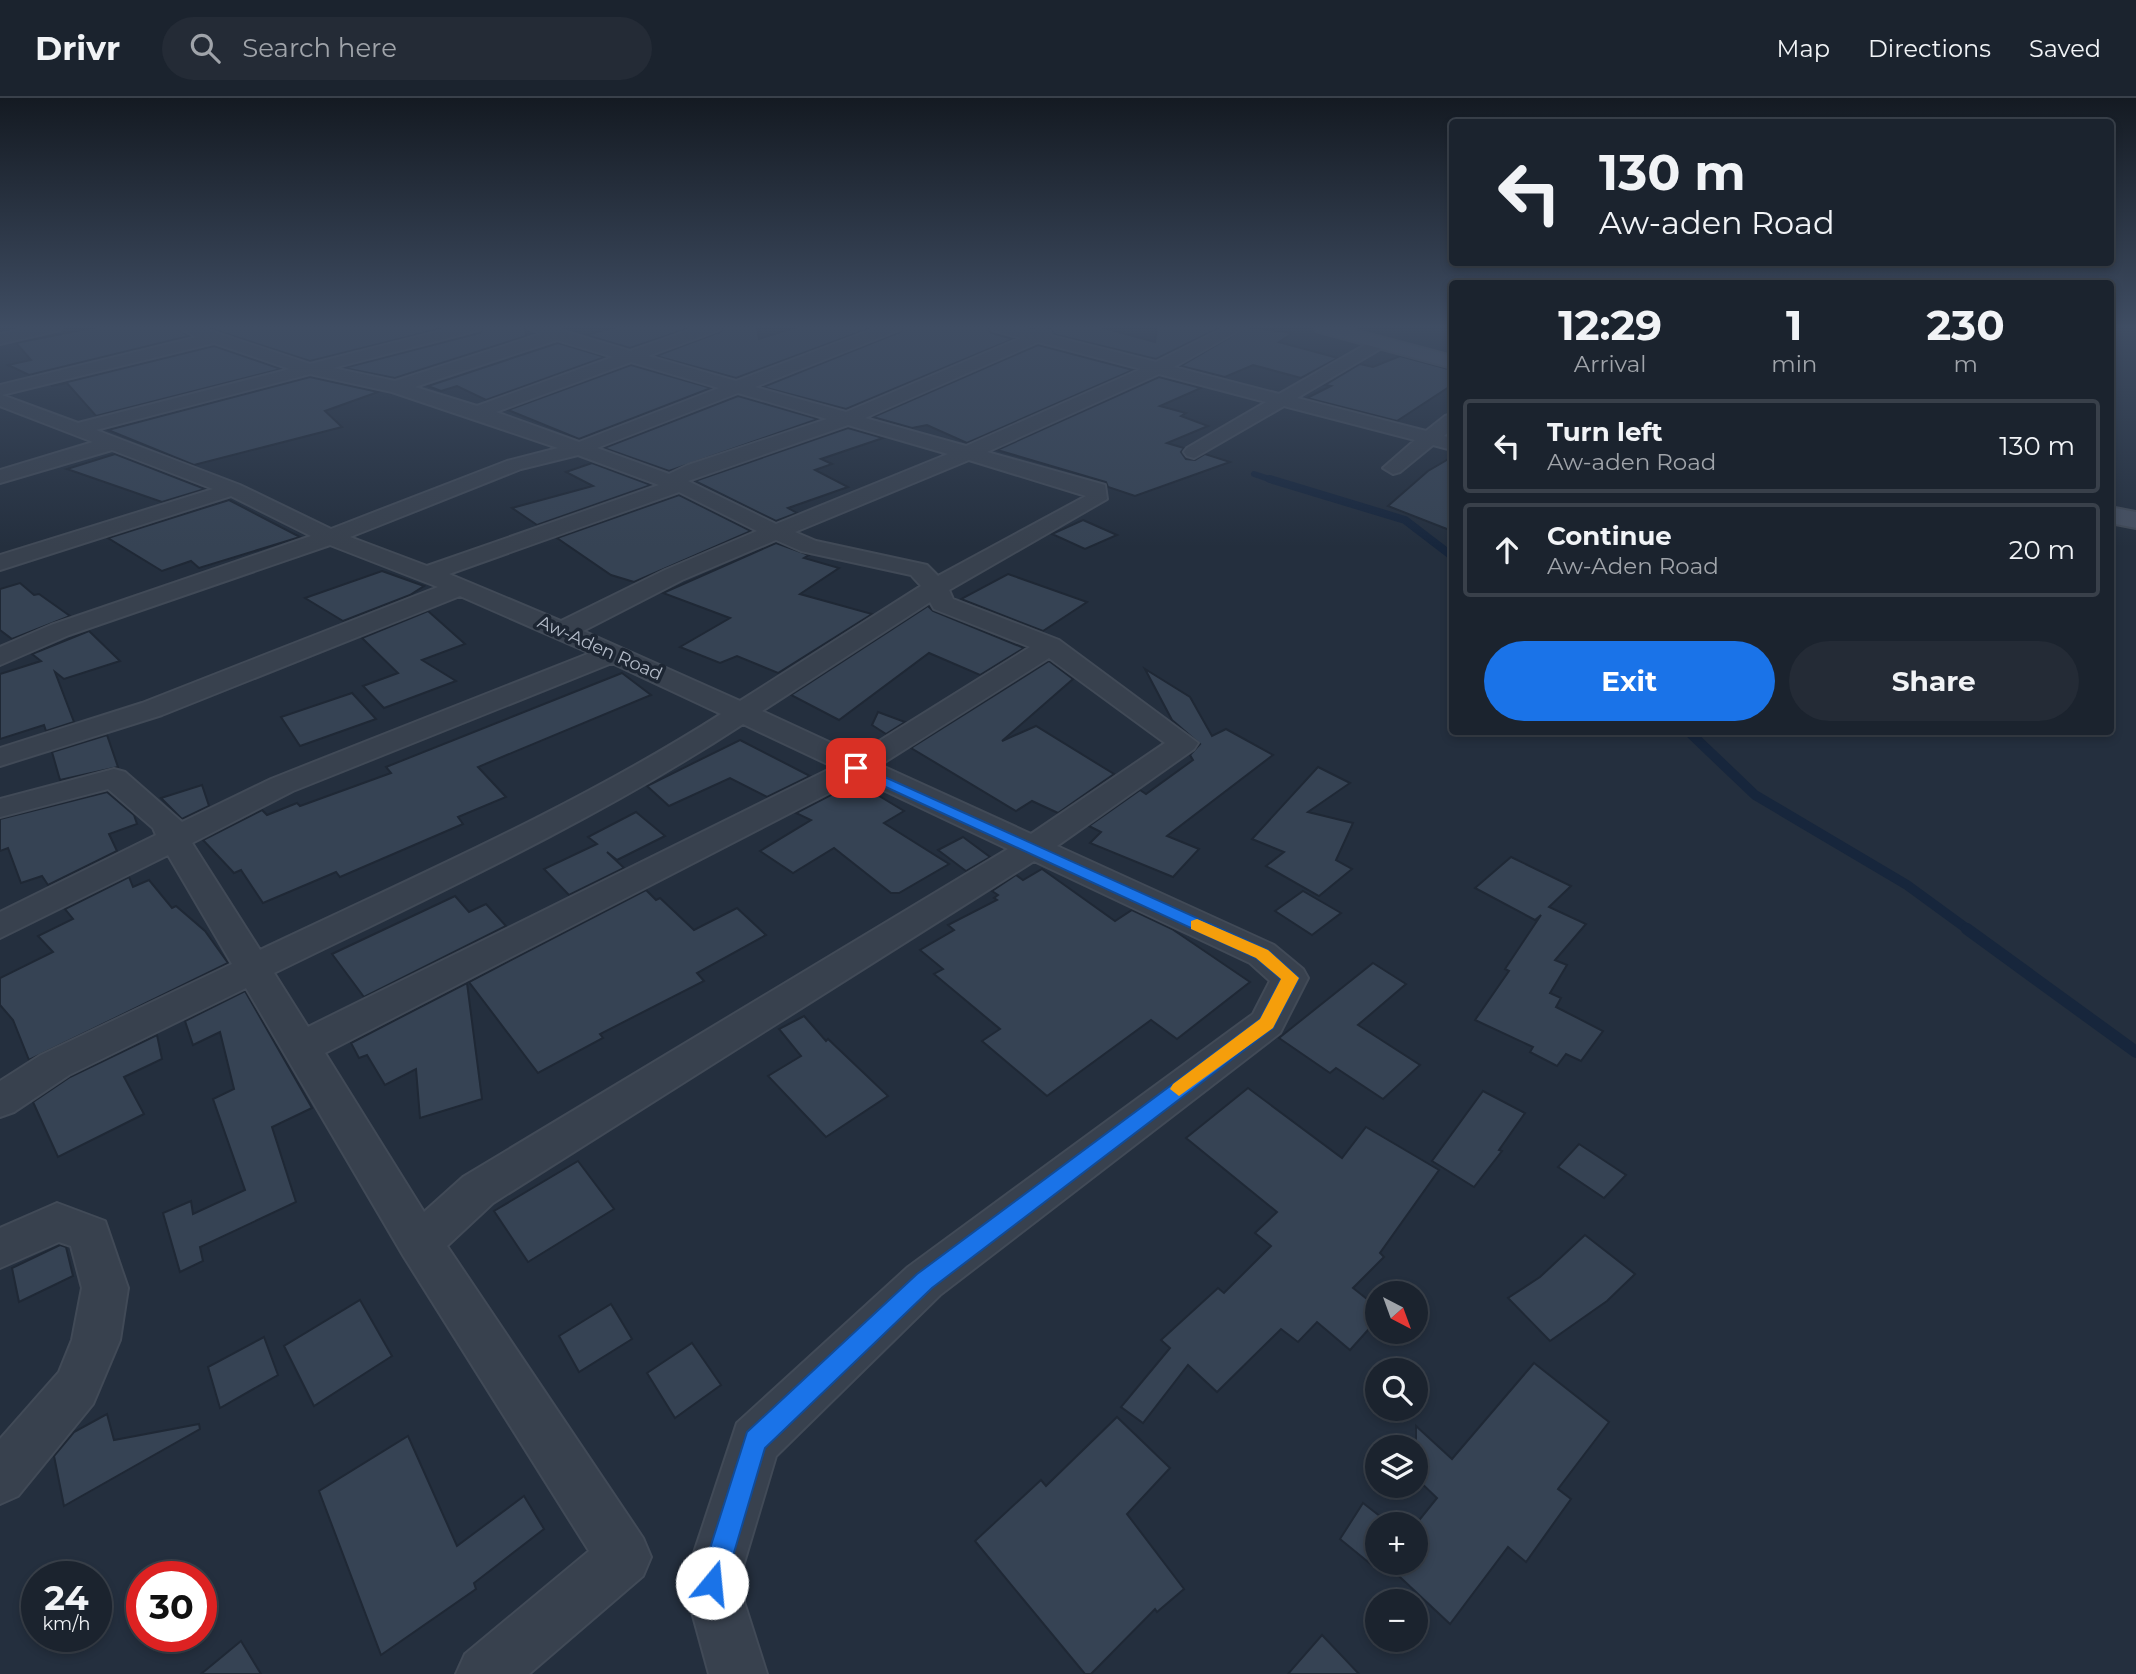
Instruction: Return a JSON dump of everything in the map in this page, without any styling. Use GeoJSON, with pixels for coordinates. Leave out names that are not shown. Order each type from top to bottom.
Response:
{"type":"FeatureCollection","features":[{"type":"Feature","properties":{"kind":"street","name":"Aw-Aden Road"},"geometry":{"type":"LineString","coordinates":[[1,401],[109,444],[233,489],[330,537],[460,587],[613,653],[1262,954],[1290,978],[1267,1023],[924,1281],[755,1441],[712,1583],[738,1674]]}},
{"type":"Feature","properties":{"kind":"street"},"geometry":{"type":"LineString","coordinates":[[74,430],[184,401]]}},
{"type":"Feature","properties":{"kind":"street"},"geometry":{"type":"LineString","coordinates":[[420,1243],[478,1190],[1034,847],[1184,743],[1050,646],[943,604],[936,587],[919,570],[832,552],[775,531],[674,483],[440,401]]}},
{"type":"Feature","properties":{"kind":"street"},"geometry":{"type":"LineString","coordinates":[[478,412],[508,401]]}},
{"type":"Feature","properties":{"kind":"street"},"geometry":{"type":"LineString","coordinates":[[0,657],[60,630],[330,537],[513,465],[578,449],[701,401]]}},
{"type":"Feature","properties":{"kind":"street"},"geometry":{"type":"LineString","coordinates":[[0,1101],[55,1065],[530,834],[684,750],[740,711],[936,587],[1096,499],[1097,490],[967,455],[786,401]]}},
{"type":"Feature","properties":{"kind":"street"},"geometry":{"type":"LineString","coordinates":[[427,574],[674,483],[695,469],[846,419],[889,401]]}},
{"type":"Feature","properties":{"kind":"street"},"geometry":{"type":"LineString","coordinates":[[562,631],[687,569],[967,455],[1090,401]]}},
{"type":"Feature","properties":{"kind":"street"},"geometry":{"type":"LineString","coordinates":[[1194,452],[1281,401]]}},
{"type":"Feature","properties":{"kind":"street"},"geometry":{"type":"LineString","coordinates":[[1284,401],[1449,443]]}},
{"type":"Feature","properties":{"kind":"street"},"geometry":{"type":"LineString","coordinates":[[1393,468],[1449,422]]}},
{"type":"Feature","properties":{"kind":"street"},"geometry":{"type":"LineString","coordinates":[[0,477],[109,444]]}},
{"type":"Feature","properties":{"kind":"street"},"geometry":{"type":"LineString","coordinates":[[0,563],[233,489]]}},
{"type":"Feature","properties":{"kind":"street"},"geometry":{"type":"LineString","coordinates":[[2114,516],[2136,520]]}},
{"type":"Feature","properties":{"kind":"street"},"geometry":{"type":"LineString","coordinates":[[0,757],[152,709],[460,587]]}},
{"type":"Feature","properties":{"kind":"street"},"geometry":{"type":"LineString","coordinates":[[301,1048],[856,768],[1050,646]]}},
{"type":"Feature","properties":{"kind":"street"},"geometry":{"type":"LineString","coordinates":[[0,926],[282,785],[613,653]]}},
{"type":"Feature","properties":{"kind":"street"},"geometry":{"type":"LineString","coordinates":[[102,725],[114,778],[167,823],[174,839],[420,1243],[624,1557],[485,1674]]}},
{"type":"Feature","properties":{"kind":"street"},"geometry":{"type":"LineString","coordinates":[[0,808],[114,778]]}},
{"type":"Feature","properties":{"kind":"street"},"geometry":{"type":"LineString","coordinates":[[0,1249],[57,1222],[90,1234],[105,1288],[96,1340],[76,1388],[0,1478]]}},
{"type":"Feature","properties":{"kind":"building"},"geometry":{"type":"Polygon","coordinates":[[[82,401],[157,401],[96,416],[82,401]]]}},
{"type":"Feature","properties":{"kind":"building"},"geometry":{"type":"Polygon","coordinates":[[[220,401],[354,401],[325,411],[342,427],[194,465],[108,430],[220,401]]]}},
{"type":"Feature","properties":{"kind":"building"},"geometry":{"type":"Polygon","coordinates":[[[534,401],[679,401],[579,439],[508,410],[534,401]]]}},
{"type":"Feature","properties":{"kind":"building"},"geometry":{"type":"Polygon","coordinates":[[[726,401],[754,401],[818,419],[669,471],[604,448],[726,401]]]}},
{"type":"Feature","properties":{"kind":"building"},"geometry":{"type":"Polygon","coordinates":[[[814,401],[866,401],[846,409],[814,401]]]}},
{"type":"Feature","properties":{"kind":"building"},"geometry":{"type":"Polygon","coordinates":[[[911,401],[1064,401],[967,443],[927,425],[912,428],[873,417],[911,401]]]}},
{"type":"Feature","properties":{"kind":"building"},"geometry":{"type":"Polygon","coordinates":[[[1107,401],[1172,401],[1160,406],[1186,413],[1181,416],[1208,426],[1167,443],[1184,448],[1181,452],[1186,459],[1195,460],[1205,454],[1230,462],[1135,496],[1108,487],[1106,482],[997,450],[1107,401]]]}},
{"type":"Feature","properties":{"kind":"building"},"geometry":{"type":"Polygon","coordinates":[[[1317,401],[1428,401],[1397,421],[1317,401]]]}},
{"type":"Feature","properties":{"kind":"building"},"geometry":{"type":"Polygon","coordinates":[[[848,428],[883,438],[821,459],[832,464],[815,470],[848,487],[788,508],[797,513],[776,521],[695,481],[848,428]]]}},
{"type":"Feature","properties":{"kind":"building"},"geometry":{"type":"Polygon","coordinates":[[[115,454],[205,489],[162,502],[67,469],[115,454]]]}},
{"type":"Feature","properties":{"kind":"building"},"geometry":{"type":"Polygon","coordinates":[[[1449,459],[1449,530],[1388,506],[1428,471],[1449,459]]]}},
{"type":"Feature","properties":{"kind":"building"},"geometry":{"type":"Polygon","coordinates":[[[592,463],[651,485],[537,525],[512,508],[593,486],[566,472],[592,463]]]}},
{"type":"Feature","properties":{"kind":"building"},"geometry":{"type":"Polygon","coordinates":[[[679,495],[751,531],[634,582],[611,575],[557,538],[679,495]]]}},
{"type":"Feature","properties":{"kind":"building"},"geometry":{"type":"Polygon","coordinates":[[[229,500],[300,537],[199,568],[191,561],[162,571],[108,538],[229,500]]]}},
{"type":"Feature","properties":{"kind":"building"},"geometry":{"type":"Polygon","coordinates":[[[1083,520],[1117,535],[1085,549],[1052,534],[1083,520]]]}},
{"type":"Feature","properties":{"kind":"building"},"geometry":{"type":"Polygon","coordinates":[[[776,543],[809,555],[804,558],[839,568],[800,594],[872,614],[778,673],[737,656],[720,663],[680,647],[730,618],[663,593],[776,543]]]}},
{"type":"Feature","properties":{"kind":"building"},"geometry":{"type":"Polygon","coordinates":[[[382,571],[424,586],[410,595],[343,621],[305,598],[382,571]]]}},
{"type":"Feature","properties":{"kind":"building"},"geometry":{"type":"Polygon","coordinates":[[[1008,574],[1087,602],[1043,631],[961,599],[1008,574]]]}},
{"type":"Feature","properties":{"kind":"building"},"geometry":{"type":"Polygon","coordinates":[[[20,583],[34,595],[39,594],[70,616],[12,639],[0,630],[0,589],[20,583]]]}},
{"type":"Feature","properties":{"kind":"building"},"geometry":{"type":"Polygon","coordinates":[[[928,606],[933,611],[1024,648],[980,675],[929,653],[839,720],[791,695],[928,606]]]}},
{"type":"Feature","properties":{"kind":"building"},"geometry":{"type":"Polygon","coordinates":[[[428,611],[465,644],[422,660],[456,681],[384,708],[363,686],[398,673],[362,638],[428,611]]]}},
{"type":"Feature","properties":{"kind":"building"},"geometry":{"type":"Polygon","coordinates":[[[89,631],[120,661],[64,679],[55,672],[74,722],[46,731],[44,725],[0,739],[0,674],[41,661],[32,654],[89,631]]]}},
{"type":"Feature","properties":{"kind":"building"},"geometry":{"type":"Polygon","coordinates":[[[1049,661],[1073,679],[1002,741],[1036,726],[1114,774],[1058,813],[1032,801],[1016,811],[911,748],[1049,661]]]}},
{"type":"Feature","properties":{"kind":"building"},"geometry":{"type":"Polygon","coordinates":[[[1145,669],[1190,697],[1212,736],[1226,729],[1273,755],[1167,836],[1199,849],[1173,877],[1090,843],[1101,832],[1089,826],[1140,790],[1146,794],[1193,760],[1190,755],[1200,744],[1172,720],[1145,669]]]}},
{"type":"Feature","properties":{"kind":"building"},"geometry":{"type":"Polygon","coordinates":[[[622,673],[651,695],[478,767],[506,797],[458,817],[463,824],[340,877],[336,872],[263,903],[241,870],[234,873],[203,840],[262,810],[267,815],[297,803],[300,806],[391,773],[386,767],[622,673]]]}},
{"type":"Feature","properties":{"kind":"building"},"geometry":{"type":"Polygon","coordinates":[[[352,693],[376,719],[300,746],[281,717],[352,693]]]}},
{"type":"Feature","properties":{"kind":"building"},"geometry":{"type":"Polygon","coordinates":[[[878,712],[905,722],[886,734],[872,725],[878,712]]]}},
{"type":"Feature","properties":{"kind":"building"},"geometry":{"type":"Polygon","coordinates":[[[107,735],[118,767],[60,780],[52,752],[107,735]]]}},
{"type":"Feature","properties":{"kind":"building"},"geometry":{"type":"Polygon","coordinates":[[[740,740],[810,776],[767,797],[730,778],[669,806],[647,786],[740,740]]]}},
{"type":"Feature","properties":{"kind":"building"},"geometry":{"type":"Polygon","coordinates":[[[1318,767],[1350,783],[1308,812],[1353,823],[1336,860],[1352,869],[1319,896],[1266,866],[1284,852],[1252,839],[1318,767]]]}},
{"type":"Feature","properties":{"kind":"building"},"geometry":{"type":"Polygon","coordinates":[[[856,782],[904,811],[884,823],[949,864],[899,893],[891,893],[834,848],[793,873],[760,851],[811,820],[796,813],[856,782]]]}},
{"type":"Feature","properties":{"kind":"building"},"geometry":{"type":"Polygon","coordinates":[[[202,785],[209,806],[182,819],[161,798],[202,785]]]}},
{"type":"Feature","properties":{"kind":"building"},"geometry":{"type":"Polygon","coordinates":[[[107,792],[134,815],[137,824],[109,834],[117,851],[48,885],[42,876],[21,883],[8,848],[0,851],[0,819],[107,792]]]}},
{"type":"Feature","properties":{"kind":"building"},"geometry":{"type":"Polygon","coordinates":[[[636,812],[665,836],[617,860],[607,852],[624,868],[569,895],[544,869],[597,844],[588,837],[636,812]]]}},
{"type":"Feature","properties":{"kind":"building"},"geometry":{"type":"Polygon","coordinates":[[[963,837],[990,857],[966,871],[938,850],[963,837]]]}},
{"type":"Feature","properties":{"kind":"building"},"geometry":{"type":"Polygon","coordinates":[[[1511,857],[1571,886],[1549,907],[1586,924],[1555,960],[1567,965],[1550,993],[1561,998],[1556,1007],[1603,1031],[1581,1061],[1566,1054],[1557,1066],[1530,1052],[1533,1047],[1475,1020],[1509,971],[1505,969],[1541,915],[1535,920],[1475,888],[1511,857]]]}},
{"type":"Feature","properties":{"kind":"building"},"geometry":{"type":"Polygon","coordinates":[[[1042,869],[1115,921],[1132,910],[1172,929],[1250,982],[1177,1039],[1151,1020],[1047,1096],[982,1041],[1000,1029],[934,974],[943,969],[920,950],[954,930],[948,925],[997,900],[994,898],[998,895],[992,891],[1016,875],[1023,880],[1042,869]]]}},
{"type":"Feature","properties":{"kind":"building"},"geometry":{"type":"Polygon","coordinates":[[[129,877],[133,887],[149,880],[172,908],[176,906],[205,931],[228,963],[29,1060],[13,1020],[0,1005],[0,978],[53,952],[38,936],[73,919],[65,909],[129,877]]]}},
{"type":"Feature","properties":{"kind":"building"},"geometry":{"type":"Polygon","coordinates":[[[646,890],[656,900],[660,898],[694,930],[737,908],[766,935],[697,973],[704,981],[600,1034],[603,1038],[538,1073],[469,982],[646,890]]]}},
{"type":"Feature","properties":{"kind":"building"},"geometry":{"type":"Polygon","coordinates":[[[1303,891],[1341,913],[1312,935],[1275,911],[1303,891]]]}},
{"type":"Feature","properties":{"kind":"building"},"geometry":{"type":"Polygon","coordinates":[[[455,896],[469,912],[486,904],[506,926],[364,997],[332,954],[455,896]]]}},
{"type":"Feature","properties":{"kind":"building"},"geometry":{"type":"Polygon","coordinates":[[[1373,963],[1406,984],[1358,1025],[1420,1065],[1383,1099],[1336,1068],[1330,1073],[1279,1038],[1373,963]]]}},
{"type":"Feature","properties":{"kind":"building"},"geometry":{"type":"Polygon","coordinates":[[[467,983],[482,1099],[420,1118],[416,1069],[385,1085],[367,1055],[359,1058],[351,1043],[467,983]]]}},
{"type":"Feature","properties":{"kind":"building"},"geometry":{"type":"Polygon","coordinates":[[[245,991],[312,1108],[272,1127],[296,1202],[200,1247],[203,1261],[180,1272],[163,1213],[191,1201],[193,1214],[245,1190],[213,1099],[234,1089],[220,1032],[193,1045],[185,1021],[245,991]]]}},
{"type":"Feature","properties":{"kind":"building"},"geometry":{"type":"Polygon","coordinates":[[[804,1016],[826,1041],[828,1039],[888,1096],[826,1137],[768,1076],[801,1056],[779,1029],[804,1016]]]}},
{"type":"Feature","properties":{"kind":"building"},"geometry":{"type":"Polygon","coordinates":[[[157,1035],[162,1059],[124,1077],[144,1114],[58,1157],[33,1102],[70,1077],[157,1035]]]}},
{"type":"Feature","properties":{"kind":"building"},"geometry":{"type":"Polygon","coordinates":[[[1248,1088],[1342,1158],[1366,1127],[1439,1170],[1380,1253],[1384,1257],[1353,1288],[1365,1298],[1365,1333],[1350,1350],[1317,1322],[1298,1342],[1281,1329],[1217,1392],[1188,1365],[1143,1423],[1121,1407],[1170,1348],[1161,1340],[1218,1288],[1224,1293],[1271,1246],[1255,1233],[1277,1212],[1186,1138],[1248,1088]]]}},
{"type":"Feature","properties":{"kind":"building"},"geometry":{"type":"Polygon","coordinates":[[[1483,1091],[1525,1113],[1499,1150],[1502,1151],[1474,1187],[1432,1161],[1483,1091]]]}},
{"type":"Feature","properties":{"kind":"building"},"geometry":{"type":"Polygon","coordinates":[[[1579,1144],[1626,1175],[1604,1198],[1558,1167],[1579,1144]]]}},
{"type":"Feature","properties":{"kind":"building"},"geometry":{"type":"Polygon","coordinates":[[[578,1161],[614,1209],[528,1262],[494,1211],[578,1161]]]}},
{"type":"Feature","properties":{"kind":"building"},"geometry":{"type":"Polygon","coordinates":[[[1585,1235],[1635,1274],[1607,1301],[1550,1341],[1508,1298],[1540,1277],[1585,1235]]]}},
{"type":"Feature","properties":{"kind":"building"},"geometry":{"type":"Polygon","coordinates":[[[60,1245],[66,1247],[73,1276],[19,1302],[12,1268],[60,1245]]]}},
{"type":"Feature","properties":{"kind":"building"},"geometry":{"type":"Polygon","coordinates":[[[360,1300],[392,1356],[314,1406],[284,1346],[360,1300]]]}},
{"type":"Feature","properties":{"kind":"building"},"geometry":{"type":"Polygon","coordinates":[[[611,1304],[632,1339],[579,1372],[559,1336],[611,1304]]]}},
{"type":"Feature","properties":{"kind":"building"},"geometry":{"type":"Polygon","coordinates":[[[264,1337],[278,1375],[220,1408],[208,1367],[264,1337]]]}},
{"type":"Feature","properties":{"kind":"building"},"geometry":{"type":"Polygon","coordinates":[[[692,1343],[721,1385],[675,1418],[647,1373],[692,1343]]]}},
{"type":"Feature","properties":{"kind":"building"},"geometry":{"type":"Polygon","coordinates":[[[1534,1363],[1609,1422],[1558,1489],[1571,1499],[1526,1562],[1508,1547],[1450,1624],[1428,1603],[1428,1589],[1413,1589],[1398,1575],[1428,1575],[1428,1512],[1426,1512],[1437,1498],[1428,1489],[1428,1437],[1452,1459],[1534,1363]]]}},
{"type":"Feature","properties":{"kind":"building"},"geometry":{"type":"Polygon","coordinates":[[[107,1414],[114,1440],[199,1424],[200,1429],[64,1506],[54,1456],[74,1432],[107,1414]]]}},
{"type":"Feature","properties":{"kind":"building"},"geometry":{"type":"Polygon","coordinates":[[[1117,1417],[1170,1468],[1127,1514],[1184,1589],[1157,1612],[1155,1609],[1091,1674],[1085,1674],[975,1541],[1041,1480],[1046,1486],[1117,1417]]]}},
{"type":"Feature","properties":{"kind":"building"},"geometry":{"type":"Polygon","coordinates":[[[1416,1426],[1426,1435],[1416,1435],[1416,1426]]]}},
{"type":"Feature","properties":{"kind":"building"},"geometry":{"type":"Polygon","coordinates":[[[408,1436],[457,1546],[524,1496],[544,1529],[474,1583],[476,1589],[381,1655],[319,1491],[408,1436]]]}},
{"type":"Feature","properties":{"kind":"building"},"geometry":{"type":"Polygon","coordinates":[[[1363,1503],[1375,1512],[1365,1512],[1365,1559],[1340,1539],[1363,1503]]]}},
{"type":"Feature","properties":{"kind":"building"},"geometry":{"type":"Polygon","coordinates":[[[1322,1635],[1359,1674],[1288,1674],[1322,1635]]]}},
{"type":"Feature","properties":{"kind":"building"},"geometry":{"type":"Polygon","coordinates":[[[241,1641],[261,1674],[201,1674],[241,1641]]]}},
{"type":"Feature","properties":{"kind":"waterway"},"geometry":{"type":"LineString","coordinates":[[1254,474],[1275,481]]}},
{"type":"Feature","properties":{"kind":"waterway"},"geometry":{"type":"LineString","coordinates":[[1270,479],[1405,520],[1449,554]]}},
{"type":"Feature","properties":{"kind":"waterway"},"geometry":{"type":"LineString","coordinates":[[1692,735],[1755,795],[1907,885],[1970,931]]}},
{"type":"Feature","properties":{"kind":"waterway"},"geometry":{"type":"LineString","coordinates":[[1967,929],[2136,1052]]}},
{"type":"Feature","properties":{"kind":"slow traffic"},"geometry":{"type":"LineString","coordinates":[[1179,1089],[1267,1023],[1290,978],[1262,954],[1197,925]]}},
{"type":"Feature","properties":{"kind":"route"},"geometry":{"type":"LineString","coordinates":[[712,1583],[755,1441],[924,1281],[1267,1023],[1290,978],[1262,954],[1034,847],[856,768]]}}]}
